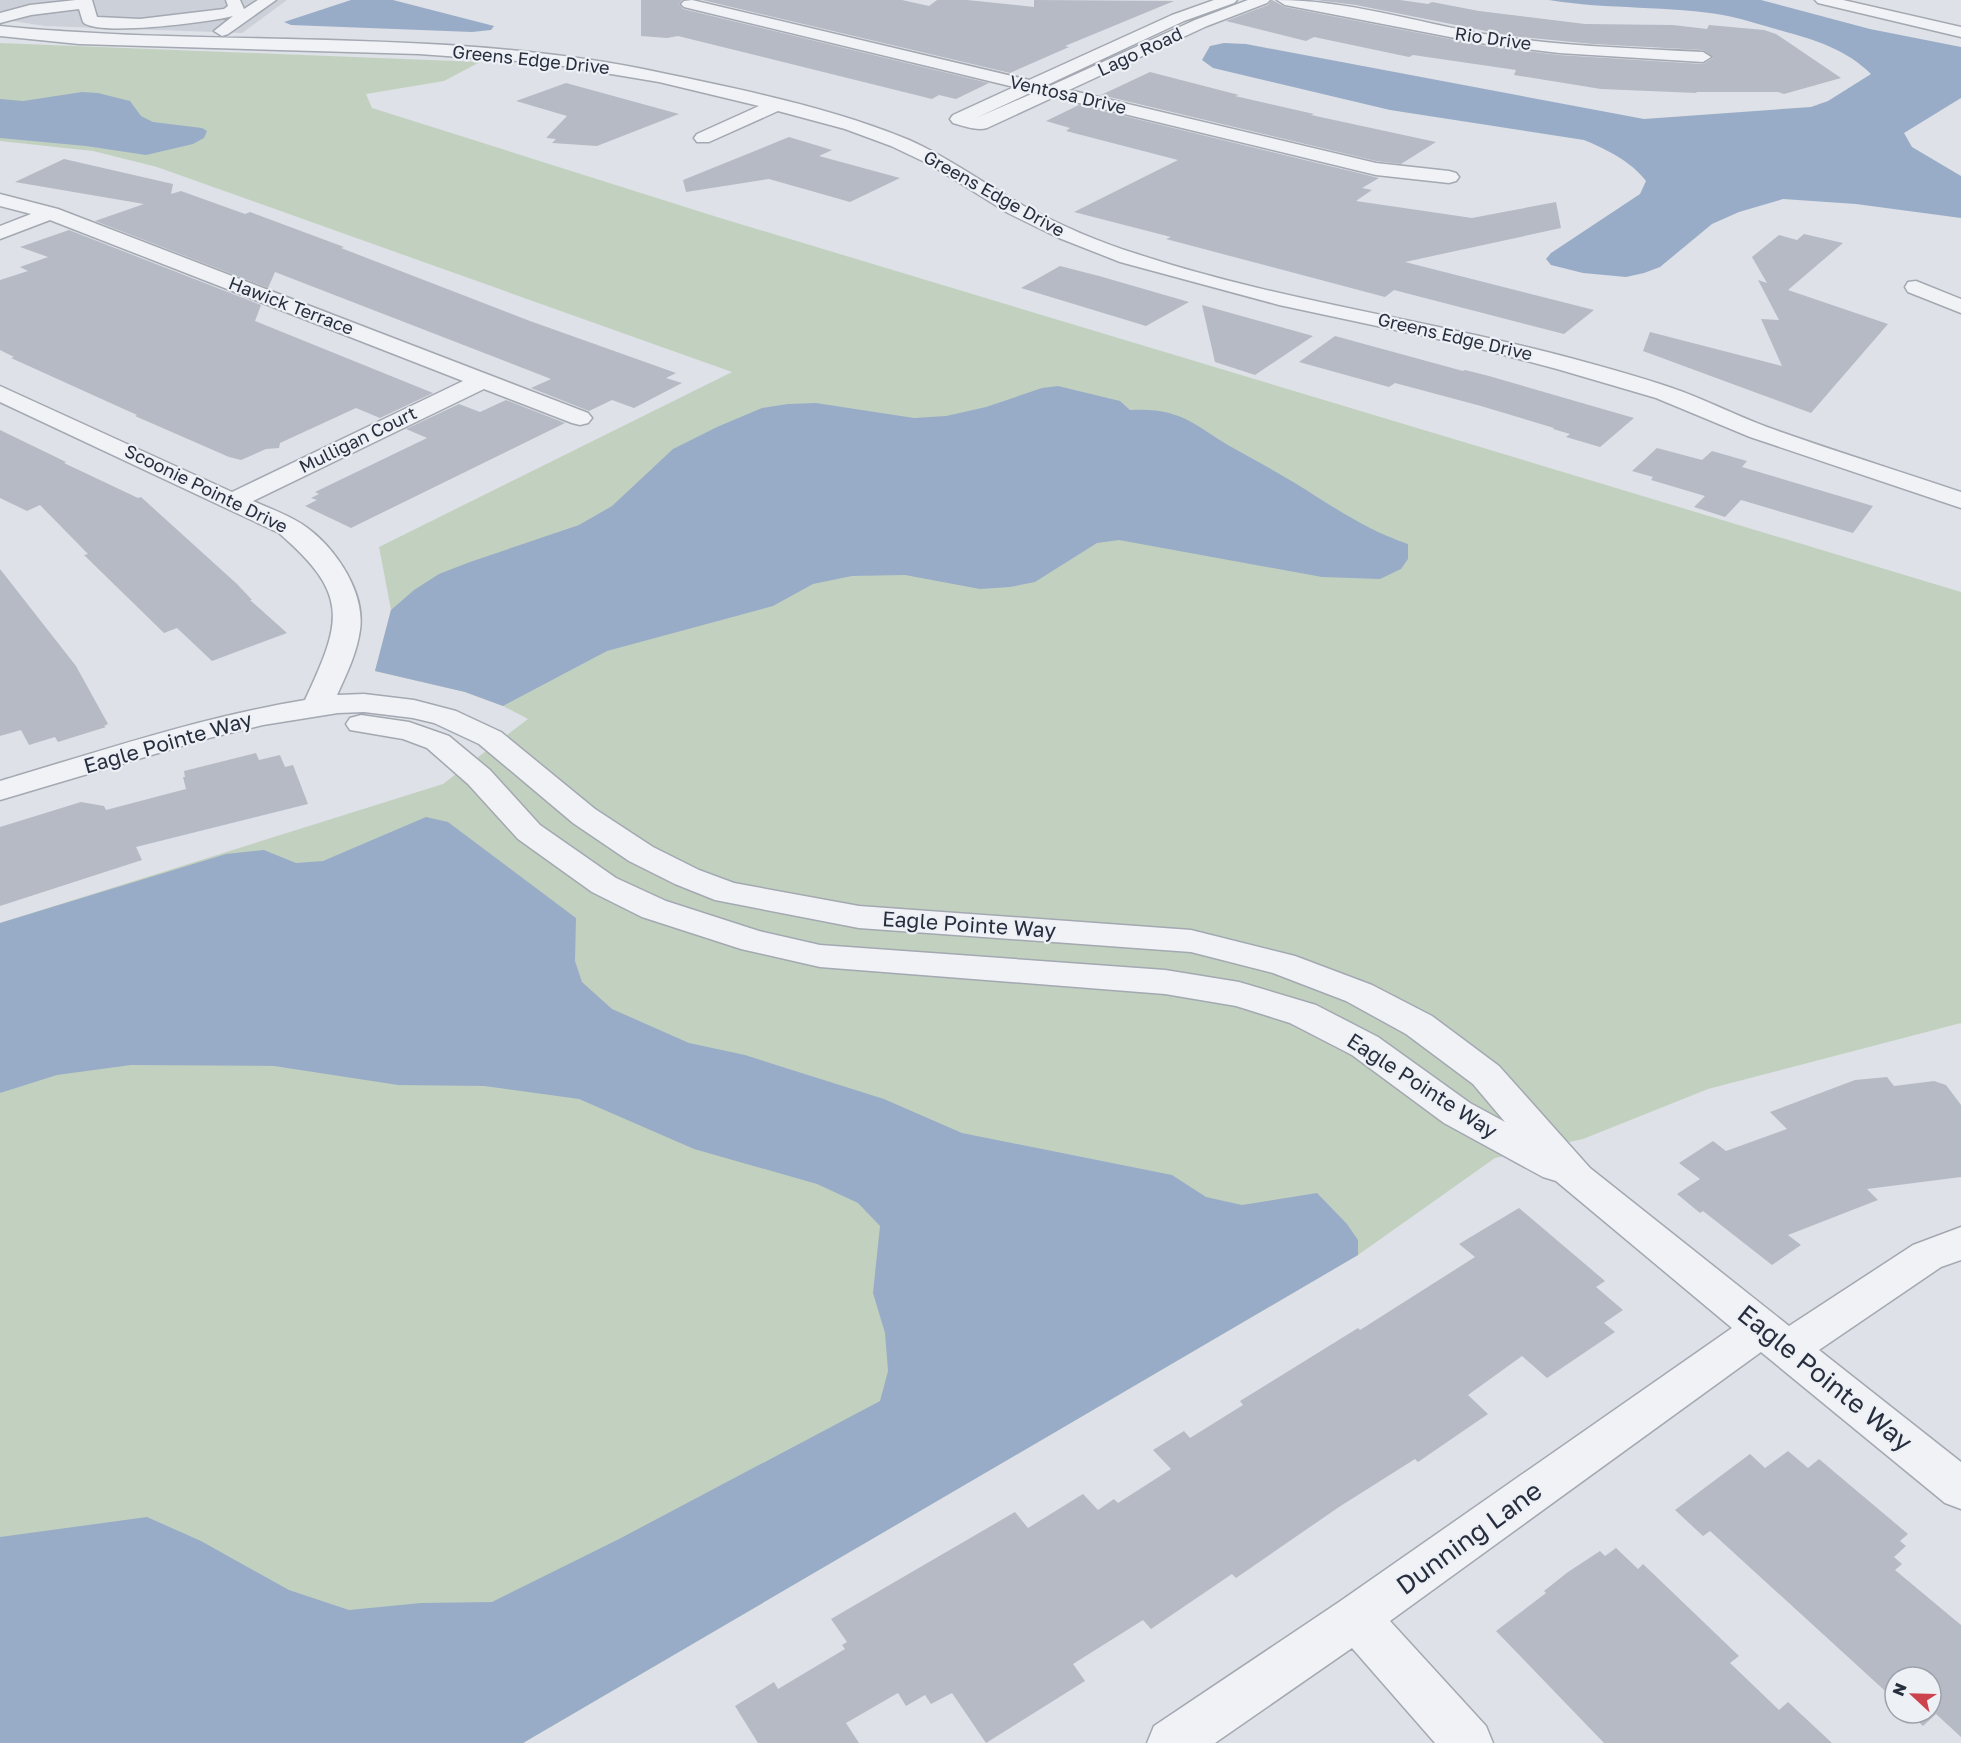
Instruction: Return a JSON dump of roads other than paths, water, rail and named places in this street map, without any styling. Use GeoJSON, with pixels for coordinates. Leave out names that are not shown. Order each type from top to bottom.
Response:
{"type":"FeatureCollection","features":[{"type":"Feature","properties":{"kind":"street"},"geometry":{"type":"LineString","coordinates":[[205,42],[268,0]]}},
{"type":"Feature","properties":{"kind":"street","name":"Lago Road"},"geometry":{"type":"LineString","coordinates":[[1229,0],[1178,18],[959,119],[981,124],[1202,23],[1262,0]]}},
{"type":"Feature","properties":{"kind":"street","name":"Rio Drive"},"geometry":{"type":"LineString","coordinates":[[1285,0],[1486,39],[1581,50],[1703,57]]}},
{"type":"Feature","properties":{"kind":"street"},"geometry":{"type":"LineString","coordinates":[[1823,0],[1961,32]]}},
{"type":"Feature","properties":{"kind":"street"},"geometry":{"type":"LineString","coordinates":[[1891,0],[1961,16]]}},
{"type":"Feature","properties":{"kind":"street"},"geometry":{"type":"LineString","coordinates":[[0,18],[30,10],[85,2],[91,22],[140,24],[228,13],[237,8],[233,1]]}},
{"type":"Feature","properties":{"kind":"street","name":"Ventosa Drive"},"geometry":{"type":"LineString","coordinates":[[689,4],[1376,169],[1449,177]]}},
{"type":"Feature","properties":{"kind":"street","name":"Greens Edge Drive"},"geometry":{"type":"LineString","coordinates":[[0,31],[79,39],[462,51],[545,58],[659,77],[776,105],[851,125],[897,142],[938,161],[1015,209],[1066,234],[1127,258],[1268,296],[1467,339],[1565,364],[1664,393],[1759,432],[1961,501]]}},
{"type":"Feature","properties":{"kind":"street"},"geometry":{"type":"LineString","coordinates":[[703,138],[776,105]]}},
{"type":"Feature","properties":{"kind":"street","name":"Hawick Terrace"},"geometry":{"type":"LineString","coordinates":[[0,200],[51,213],[580,418]]}},
{"type":"Feature","properties":{"kind":"street"},"geometry":{"type":"LineString","coordinates":[[0,233],[51,213]]}},
{"type":"Feature","properties":{"kind":"street"},"geometry":{"type":"LineString","coordinates":[[1916,287],[1961,307]]}},
{"type":"Feature","properties":{"kind":"street","name":"Mulligan Court"},"geometry":{"type":"LineString","coordinates":[[233,501],[484,380]]}},
{"type":"Feature","properties":{"kind":"street","name":"Scoonie Pointe Drive"},"geometry":{"type":"LineString","coordinates":[[0,393],[288,527],[315,549],[345,590],[348,625],[327,705]]}},
{"type":"Feature","properties":{"kind":"street","name":"Eagle Pointe Way"},"geometry":{"type":"LineString","coordinates":[[0,791],[200,731],[263,716],[327,705],[364,703],[414,709],[445,717],[490,738],[584,816],[641,854],[687,877],[727,892],[860,917],[1191,941],[1284,964],[1338,984],[1419,1025],[1486,1075],[1576,1178]]}},
{"type":"Feature","properties":{"kind":"street","name":"Eagle Pointe Way"},"geometry":{"type":"LineString","coordinates":[[327,705],[354,722],[409,731],[438,742],[471,769],[529,832],[604,885],[654,909],[753,941],[820,956],[1165,982],[1239,994],[1303,1014],[1365,1046],[1457,1113],[1576,1178],[1961,1489]]}},
{"type":"Feature","properties":{"kind":"street","name":"Dunning Lane"},"geometry":{"type":"LineString","coordinates":[[1172,1743],[1776,1338],[1927,1256],[1961,1244]]}},
{"type":"Feature","properties":{"kind":"street"},"geometry":{"type":"LineString","coordinates":[[1356,1618],[1468,1743]]}},
{"type":"Feature","properties":{"kind":"water"},"geometry":{"type":"Polygon","coordinates":[[[351,0],[393,0],[494,26],[491,30],[472,32],[291,25],[284,22],[351,0]]]}},
{"type":"Feature","properties":{"kind":"water"},"geometry":{"type":"Polygon","coordinates":[[[1549,0],[1761,0],[1870,29],[1961,47],[1961,98],[1904,133],[1912,147],[1961,176],[1961,218],[1856,204],[1783,199],[1739,212],[1712,224],[1660,267],[1644,273],[1626,277],[1583,273],[1551,265],[1546,259],[1551,253],[1640,194],[1646,181],[1634,168],[1610,152],[1584,140],[1390,110],[1213,68],[1202,60],[1210,46],[1224,43],[1246,44],[1644,119],[1811,107],[1828,101],[1871,74],[1852,59],[1820,43],[1735,18],[1683,10],[1549,0]]]}},
{"type":"Feature","properties":{"kind":"water"},"geometry":{"type":"Polygon","coordinates":[[[82,92],[98,93],[130,101],[141,116],[153,122],[202,128],[207,131],[204,138],[193,144],[146,155],[86,146],[0,138],[0,99],[23,101],[82,92]]]}},
{"type":"Feature","properties":{"kind":"water"},"geometry":{"type":"Polygon","coordinates":[[[1058,386],[1120,401],[1130,410],[1162,411],[1186,419],[1350,517],[1408,544],[1408,559],[1401,569],[1380,579],[1322,577],[1119,540],[1097,543],[1035,582],[1010,587],[980,589],[905,575],[852,576],[813,584],[773,606],[607,651],[503,706],[465,692],[375,671],[391,610],[414,590],[439,574],[579,525],[612,506],[673,449],[762,408],[816,403],[914,418],[946,416],[986,407],[1042,388],[1058,386]]]}},
{"type":"Feature","properties":{"kind":"water"},"geometry":{"type":"Polygon","coordinates":[[[426,817],[448,822],[576,918],[575,961],[582,982],[612,1009],[689,1043],[745,1055],[884,1099],[962,1133],[1172,1175],[1206,1197],[1242,1205],[1317,1193],[1347,1224],[1358,1240],[1358,1255],[523,1743],[0,1743],[0,1537],[147,1517],[201,1541],[289,1590],[349,1610],[421,1603],[492,1602],[619,1539],[880,1401],[888,1371],[885,1333],[873,1293],[880,1226],[858,1203],[817,1184],[694,1149],[579,1099],[484,1086],[398,1085],[274,1066],[131,1065],[57,1075],[0,1093],[0,923],[226,854],[264,850],[296,863],[323,861],[426,817]]]}}]}
